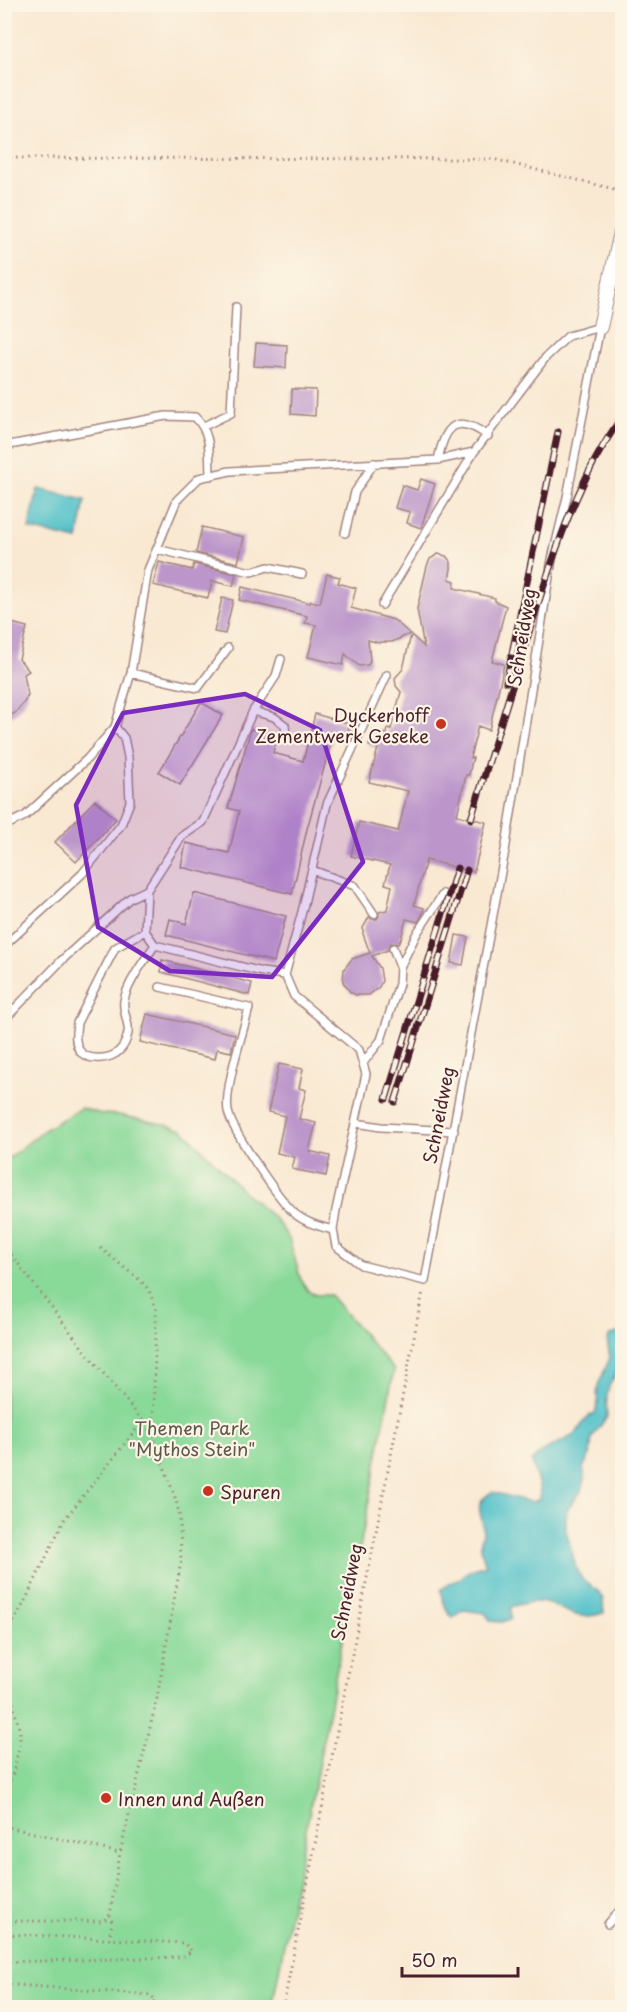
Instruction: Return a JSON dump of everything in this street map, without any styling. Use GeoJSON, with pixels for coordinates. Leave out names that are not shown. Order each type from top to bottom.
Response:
{"type":"FeatureCollection","features":[{"type":"Feature","properties":{"kind":"street","name":"Schneidweg"},"geometry":{"type":"LineString","coordinates":[[600,327],[622,228]]}},
{"type":"Feature","properties":{"kind":"lane"},"geometry":{"type":"LineString","coordinates":[[204,426],[231,413],[236,307]]}},
{"type":"Feature","properties":{"kind":"lane"},"geometry":{"type":"LineString","coordinates":[[382,605],[474,452],[546,357],[568,336],[600,327]]}},
{"type":"Feature","properties":{"kind":"lane","name":"Schneidweg"},"geometry":{"type":"LineString","coordinates":[[425,1281],[506,845],[552,559],[567,497],[600,327]]}},
{"type":"Feature","properties":{"kind":"lane"},"geometry":{"type":"LineString","coordinates":[[4,446],[166,416],[195,417],[204,426],[208,441],[210,476]]}},
{"type":"Feature","properties":{"kind":"lane"},"geometry":{"type":"LineString","coordinates":[[438,460],[442,440],[450,428],[472,425],[488,436]]}},
{"type":"Feature","properties":{"kind":"lane"},"geometry":{"type":"LineString","coordinates":[[4,826],[25,816],[87,759],[115,727],[131,673],[148,570],[177,500],[199,478],[230,471],[438,460],[474,452]]}},
{"type":"Feature","properties":{"kind":"lane"},"geometry":{"type":"LineString","coordinates":[[345,533],[355,492],[374,463]]}},
{"type":"Feature","properties":{"kind":"lane"},"geometry":{"type":"LineString","coordinates":[[157,549],[251,572],[268,567],[302,574]]}},
{"type":"Feature","properties":{"kind":"lane"},"geometry":{"type":"LineString","coordinates":[[131,673],[198,688],[228,648]]}},
{"type":"Feature","properties":{"kind":"lane"},"geometry":{"type":"LineString","coordinates":[[281,659],[276,676],[253,711],[203,822],[182,836],[147,890],[146,931],[155,945],[262,972],[285,975]]}},
{"type":"Feature","properties":{"kind":"lane"},"geometry":{"type":"LineString","coordinates":[[387,675],[327,804],[285,975],[294,996],[359,1050],[366,1074],[336,1210],[333,1230],[336,1246],[361,1264],[425,1281]]}},
{"type":"Feature","properties":{"kind":"lane"},"geometry":{"type":"LineString","coordinates":[[253,711],[274,717],[285,725],[286,735]]}},
{"type":"Feature","properties":{"kind":"lane"},"geometry":{"type":"LineString","coordinates":[[4,946],[82,874],[121,825],[130,802],[128,757],[124,738],[115,727]]}},
{"type":"Feature","properties":{"kind":"lane"},"geometry":{"type":"LineString","coordinates":[[312,870],[355,886],[374,914]]}},
{"type":"Feature","properties":{"kind":"lane"},"geometry":{"type":"LineString","coordinates":[[4,1020],[62,960],[130,898],[147,890]]}},
{"type":"Feature","properties":{"kind":"lane"},"geometry":{"type":"LineString","coordinates":[[363,1064],[381,1040],[399,984],[400,967],[417,933],[443,894]]}},
{"type":"Feature","properties":{"kind":"lane"},"geometry":{"type":"LineString","coordinates":[[146,931],[115,948],[77,1023],[75,1036],[82,1054],[94,1058],[105,1058],[122,1049],[129,1031],[124,1002],[137,970],[155,945]]}},
{"type":"Feature","properties":{"kind":"lane"},"geometry":{"type":"LineString","coordinates":[[393,948],[400,967]]}},
{"type":"Feature","properties":{"kind":"lane"},"geometry":{"type":"LineString","coordinates":[[160,987],[249,1008],[229,1088],[228,1111],[231,1119],[237,1134],[279,1195],[296,1214],[311,1224],[333,1230]]}},
{"type":"Feature","properties":{"kind":"lane"},"geometry":{"type":"LineString","coordinates":[[356,1123],[454,1131]]}},
{"type":"Feature","properties":{"kind":"lane"},"geometry":{"type":"LineString","coordinates":[[608,1924],[622,1908]]}},
{"type":"Feature","properties":{"kind":"path"},"geometry":{"type":"LineString","coordinates":[[4,158],[493,159],[622,190]]}},
{"type":"Feature","properties":{"kind":"path"},"geometry":{"type":"LineString","coordinates":[[4,1245],[153,1436],[176,1500],[180,1518],[181,1561],[148,1738],[120,1853],[110,1915],[112,1923],[110,1939]]}},
{"type":"Feature","properties":{"kind":"path"},"geometry":{"type":"LineString","coordinates":[[98,1246],[141,1281],[149,1290],[156,1309],[153,1436]]}},
{"type":"Feature","properties":{"kind":"path","name":"Schneidweg"},"geometry":{"type":"LineString","coordinates":[[283,2007],[425,1281]]}},
{"type":"Feature","properties":{"kind":"path"},"geometry":{"type":"LineString","coordinates":[[4,1644],[6,1635],[64,1520],[143,1421]]}},
{"type":"Feature","properties":{"kind":"path"},"geometry":{"type":"LineString","coordinates":[[4,1668],[20,1732],[20,1743],[13,1773],[4,1794]]}},
{"type":"Feature","properties":{"kind":"path"},"geometry":{"type":"LineString","coordinates":[[4,1826],[120,1853]]}},
{"type":"Feature","properties":{"kind":"path"},"geometry":{"type":"LineString","coordinates":[[4,1962],[182,1957],[192,1951],[184,1944],[6,1934],[4,1927],[12,1921],[103,1921],[110,1915]]}},
{"type":"Feature","properties":{"kind":"path"},"geometry":{"type":"LineString","coordinates":[[4,1984],[151,1995],[156,2001],[151,2004],[94,2007]]}},
{"type":"Feature","properties":{"kind":"highlighted area"},"geometry":{"type":"Polygon","coordinates":[[[245,694],[320,730],[363,862],[272,977],[170,971],[98,927],[76,805],[123,713],[245,694]]]}},
{"type":"Feature","properties":{"kind":"green space","name":"Themen Park \"Mythos Stein\""},"geometry":{"type":"Polygon","coordinates":[[[81,1108],[183,1130],[243,1191],[275,1219],[289,1239],[301,1280],[308,1291],[316,1295],[330,1295],[394,1370],[272,2007],[5,2007],[5,1161],[44,1130],[81,1108]]]}},
{"type":"Feature","properties":{"kind":"water"},"geometry":{"type":"Polygon","coordinates":[[[38,489],[85,500],[78,540],[29,529],[38,489]]]}},
{"type":"Feature","properties":{"kind":"water"},"geometry":{"type":"Polygon","coordinates":[[[622,1332],[622,1370],[617,1370],[610,1384],[607,1417],[592,1437],[590,1454],[583,1468],[585,1479],[582,1490],[566,1511],[566,1530],[576,1568],[582,1579],[597,1590],[603,1599],[604,1613],[582,1616],[552,1605],[534,1602],[511,1607],[511,1619],[501,1622],[491,1621],[485,1613],[464,1610],[453,1618],[446,1609],[441,1590],[470,1570],[486,1565],[481,1548],[483,1526],[481,1502],[492,1492],[531,1502],[540,1499],[532,1461],[543,1451],[576,1433],[585,1420],[595,1413],[598,1403],[598,1385],[610,1358],[607,1340],[610,1335],[622,1332]]]}},
{"type":"Feature","properties":{"kind":"building"},"geometry":{"type":"Polygon","coordinates":[[[256,343],[287,345],[286,368],[254,366],[256,343]]]}},
{"type":"Feature","properties":{"kind":"building"},"geometry":{"type":"Polygon","coordinates":[[[292,389],[316,390],[315,416],[291,414],[292,389]]]}},
{"type":"Feature","properties":{"kind":"building"},"geometry":{"type":"Polygon","coordinates":[[[421,479],[435,484],[421,528],[407,523],[410,512],[395,508],[402,485],[417,490],[421,479]]]}},
{"type":"Feature","properties":{"kind":"building"},"geometry":{"type":"Polygon","coordinates":[[[202,527],[244,537],[238,563],[196,553],[202,527]]]}},
{"type":"Feature","properties":{"kind":"building","name":"Dyckerhoff Zementwerk Geseke"},"geometry":{"type":"Polygon","coordinates":[[[438,554],[446,556],[451,562],[449,579],[455,581],[454,588],[495,598],[495,601],[506,606],[492,661],[504,664],[501,679],[489,730],[478,726],[470,758],[473,758],[469,775],[466,775],[457,815],[486,822],[474,872],[426,860],[414,905],[424,908],[422,915],[418,922],[406,919],[398,944],[391,943],[388,950],[372,956],[380,968],[382,981],[379,987],[369,995],[356,995],[350,992],[343,982],[344,969],[352,959],[370,953],[363,928],[369,917],[377,919],[379,912],[387,910],[392,886],[385,884],[390,865],[351,856],[359,822],[398,831],[408,791],[369,782],[378,748],[369,746],[373,731],[387,734],[388,728],[391,729],[401,692],[396,686],[395,678],[403,669],[411,635],[424,647],[417,609],[427,566],[430,559],[438,554]]]}},
{"type":"Feature","properties":{"kind":"building"},"geometry":{"type":"Polygon","coordinates":[[[159,562],[192,570],[194,564],[236,574],[233,586],[212,581],[208,598],[153,585],[159,562]]]}},
{"type":"Feature","properties":{"kind":"building"},"geometry":{"type":"Polygon","coordinates":[[[327,574],[340,577],[338,583],[356,588],[351,608],[394,620],[410,634],[392,642],[379,643],[368,640],[370,661],[368,665],[359,666],[345,654],[343,665],[308,657],[316,625],[305,623],[307,616],[239,600],[242,587],[310,603],[311,601],[320,603],[327,574]]]}},
{"type":"Feature","properties":{"kind":"building"},"geometry":{"type":"Polygon","coordinates":[[[222,598],[233,600],[225,634],[214,632],[222,598]]]}},
{"type":"Feature","properties":{"kind":"building"},"geometry":{"type":"Polygon","coordinates":[[[4,621],[27,627],[19,659],[29,671],[24,674],[28,695],[15,713],[4,719],[4,621]]]}},
{"type":"Feature","properties":{"kind":"building"},"geometry":{"type":"Polygon","coordinates":[[[201,702],[223,715],[180,785],[159,772],[201,702]]]}},
{"type":"Feature","properties":{"kind":"building"},"geometry":{"type":"Polygon","coordinates":[[[315,714],[350,724],[345,742],[332,739],[292,894],[181,867],[186,843],[229,853],[239,811],[228,808],[251,729],[277,735],[273,753],[303,761],[315,714]]]}},
{"type":"Feature","properties":{"kind":"building"},"geometry":{"type":"Polygon","coordinates":[[[95,800],[116,819],[76,862],[55,842],[95,800]]]}},
{"type":"Feature","properties":{"kind":"building"},"geometry":{"type":"Polygon","coordinates":[[[194,893],[286,916],[274,962],[166,935],[170,919],[186,924],[194,893]]]}},
{"type":"Feature","properties":{"kind":"building"},"geometry":{"type":"Polygon","coordinates":[[[456,935],[468,937],[463,965],[451,963],[456,935]]]}},
{"type":"Feature","properties":{"kind":"building"},"geometry":{"type":"Polygon","coordinates":[[[162,960],[252,983],[249,995],[161,972],[162,960]]]}},
{"type":"Feature","properties":{"kind":"building"},"geometry":{"type":"Polygon","coordinates":[[[147,1014],[235,1034],[231,1052],[217,1049],[215,1059],[140,1042],[147,1014]]]}},
{"type":"Feature","properties":{"kind":"building"},"geometry":{"type":"Polygon","coordinates":[[[279,1064],[303,1069],[299,1088],[306,1090],[299,1119],[316,1123],[309,1151],[330,1156],[326,1176],[292,1169],[295,1157],[277,1153],[285,1116],[268,1112],[279,1064]]]}},
{"type":"Feature","properties":{"kind":"railway"},"geometry":{"type":"LineString","coordinates":[[471,819],[531,626],[568,518],[592,466],[622,417]]}},
{"type":"Feature","properties":{"kind":"railway"},"geometry":{"type":"LineString","coordinates":[[506,682],[558,432]]}},
{"type":"Feature","properties":{"kind":"railway"},"geometry":{"type":"LineString","coordinates":[[386,1099],[457,868]]}},
{"type":"Feature","properties":{"kind":"railway"},"geometry":{"type":"LineString","coordinates":[[395,1102],[467,870]]}},
{"type":"Feature","properties":{"kind":"place","name":"Dyckerhoff Zementwerk Geseke"},"geometry":{"type":"Point","coordinates":[441,724]}},
{"type":"Feature","properties":{"kind":"place","name":"Spuren"},"geometry":{"type":"Point","coordinates":[208,1491]}},
{"type":"Feature","properties":{"kind":"place","name":"Innen und Außen"},"geometry":{"type":"Point","coordinates":[106,1798]}}]}
